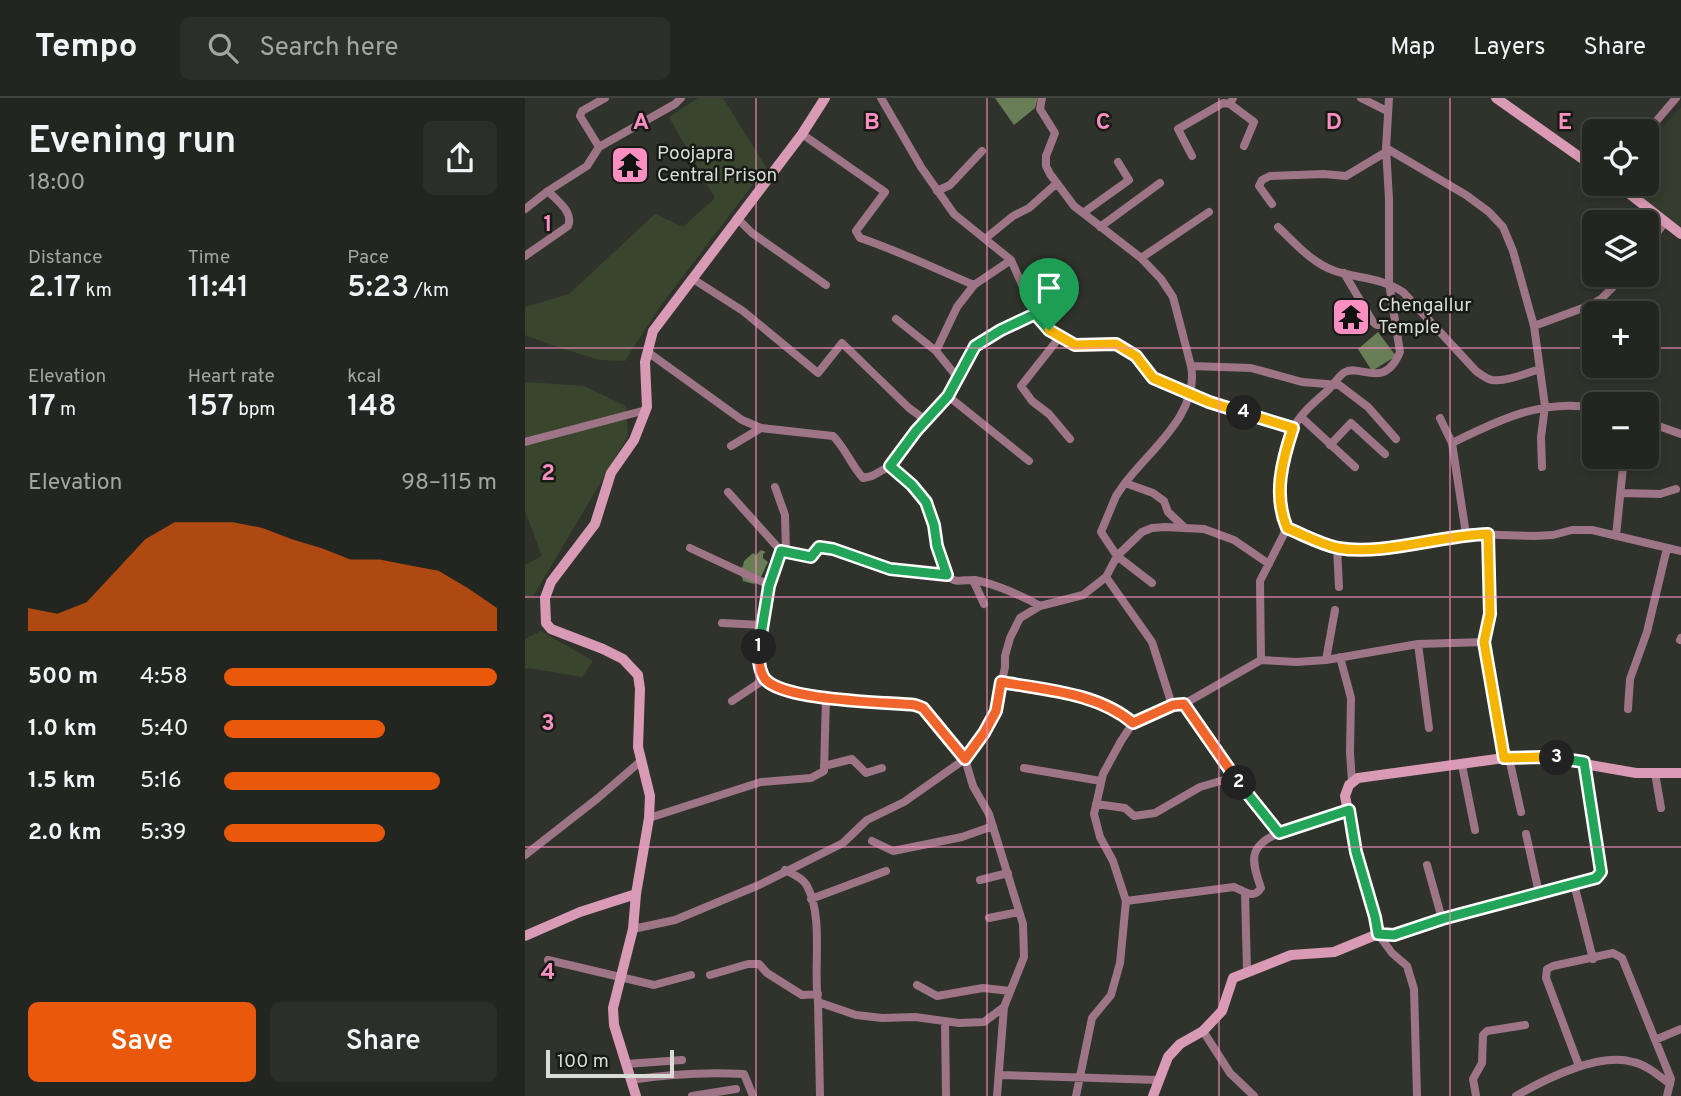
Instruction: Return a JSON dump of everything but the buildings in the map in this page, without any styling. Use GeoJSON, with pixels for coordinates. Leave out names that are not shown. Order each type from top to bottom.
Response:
{"type":"FeatureCollection","features":[{"type":"Feature","properties":{"kind":"street"},"geometry":{"type":"LineString","coordinates":[[599,147],[580,116],[582,111],[605,98]]}},
{"type":"Feature","properties":{"kind":"street"},"geometry":{"type":"LineString","coordinates":[[525,209],[587,166],[599,147],[681,98]]}},
{"type":"Feature","properties":{"kind":"street"},"geometry":{"type":"LineString","coordinates":[[636,1096],[614,1025],[613,1009],[633,929],[649,818],[650,796],[638,747],[641,689],[638,676],[622,659],[551,629],[546,623],[545,598],[551,582],[595,524],[611,473],[634,440],[646,410],[645,362],[653,331],[802,134],[825,98]]}},
{"type":"Feature","properties":{"kind":"street"},"geometry":{"type":"LineString","coordinates":[[881,98],[937,191],[967,226],[986,238],[1011,260],[1035,314],[1059,338],[1075,345],[1116,344],[1136,356],[1153,378],[1209,402],[1293,428]]}},
{"type":"Feature","properties":{"kind":"street"},"geometry":{"type":"LineString","coordinates":[[1042,98],[1040,109],[1055,133],[1047,150],[1046,166],[1074,206],[1141,258],[1161,279],[1173,297],[1191,366],[1193,375],[1190,394],[1184,410],[1116,496],[1101,532],[1117,556],[1152,583]]}},
{"type":"Feature","properties":{"kind":"street"},"geometry":{"type":"LineString","coordinates":[[1361,98],[1387,111]]}},
{"type":"Feature","properties":{"kind":"street"},"geometry":{"type":"LineString","coordinates":[[1389,98],[1386,150],[1389,283],[1400,352],[1396,362],[1385,371],[1376,374],[1349,371],[1343,373],[1293,428],[1283,459],[1279,492],[1281,513],[1287,528],[1337,547],[1375,548],[1466,534],[1534,536],[1592,530],[1681,551]]}},
{"type":"Feature","properties":{"kind":"street"},"geometry":{"type":"LineString","coordinates":[[1496,98],[1582,159]]}},
{"type":"Feature","properties":{"kind":"street"},"geometry":{"type":"LineString","coordinates":[[1658,119],[1676,98]]}},
{"type":"Feature","properties":{"kind":"street"},"geometry":{"type":"LineString","coordinates":[[1192,156],[1178,128],[1223,103],[1232,101],[1254,122],[1244,146]]}},
{"type":"Feature","properties":{"kind":"street"},"geometry":{"type":"LineString","coordinates":[[802,134],[885,192],[856,231],[860,238],[898,250],[974,285]]}},
{"type":"Feature","properties":{"kind":"street"},"geometry":{"type":"LineString","coordinates":[[1272,204],[1259,186],[1262,180],[1270,176],[1346,176],[1386,150]]}},
{"type":"Feature","properties":{"kind":"street"},"geometry":{"type":"LineString","coordinates":[[1386,150],[1466,195],[1489,212],[1503,227],[1513,251],[1534,326],[1545,406],[1541,437],[1542,467]]}},
{"type":"Feature","properties":{"kind":"street"},"geometry":{"type":"LineString","coordinates":[[937,191],[950,184],[982,151]]}},
{"type":"Feature","properties":{"kind":"street"},"geometry":{"type":"LineString","coordinates":[[1083,213],[1129,180],[1118,162]]}},
{"type":"Feature","properties":{"kind":"street"},"geometry":{"type":"LineString","coordinates":[[986,238],[1013,216],[1029,208],[1057,183]]}},
{"type":"Feature","properties":{"kind":"street"},"geometry":{"type":"LineString","coordinates":[[1100,227],[1160,183]]}},
{"type":"Feature","properties":{"kind":"street"},"geometry":{"type":"LineString","coordinates":[[525,256],[568,226],[570,221],[568,213],[548,191]]}},
{"type":"Feature","properties":{"kind":"street"},"geometry":{"type":"LineString","coordinates":[[1632,196],[1681,234]]}},
{"type":"Feature","properties":{"kind":"street"},"geometry":{"type":"LineString","coordinates":[[1141,258],[1209,212]]}},
{"type":"Feature","properties":{"kind":"street"},"geometry":{"type":"LineString","coordinates":[[737,219],[752,233],[826,285]]}},
{"type":"Feature","properties":{"kind":"street"},"geometry":{"type":"LineString","coordinates":[[1659,230],[1665,222]]}},
{"type":"Feature","properties":{"kind":"street"},"geometry":{"type":"LineString","coordinates":[[1278,227],[1315,262],[1345,273],[1389,283],[1403,292],[1476,371],[1492,380],[1540,369]]}},
{"type":"Feature","properties":{"kind":"street"},"geometry":{"type":"LineString","coordinates":[[936,351],[957,307],[974,285],[1011,260]]}},
{"type":"Feature","properties":{"kind":"street"},"geometry":{"type":"LineString","coordinates":[[1345,273],[1373,322],[1377,325],[1394,324]]}},
{"type":"Feature","properties":{"kind":"street"},"geometry":{"type":"LineString","coordinates":[[693,279],[743,311],[818,373],[842,343],[909,408],[927,421]]}},
{"type":"Feature","properties":{"kind":"street"},"geometry":{"type":"LineString","coordinates":[[1534,326],[1591,306],[1613,287]]}},
{"type":"Feature","properties":{"kind":"street"},"geometry":{"type":"LineString","coordinates":[[649,353],[742,420],[761,428],[833,436],[863,478],[890,466],[948,396],[975,346],[1035,314]]}},
{"type":"Feature","properties":{"kind":"street"},"geometry":{"type":"LineString","coordinates":[[897,319],[936,351],[957,377]]}},
{"type":"Feature","properties":{"kind":"street"},"geometry":{"type":"LineString","coordinates":[[1059,338],[1021,386],[1032,401],[1049,414],[1070,439]]}},
{"type":"Feature","properties":{"kind":"street"},"geometry":{"type":"LineString","coordinates":[[1191,366],[1251,368],[1302,382],[1339,385],[1368,407],[1396,439]]}},
{"type":"Feature","properties":{"kind":"street"},"geometry":{"type":"LineString","coordinates":[[948,396],[1029,461]]}},
{"type":"Feature","properties":{"kind":"street"},"geometry":{"type":"LineString","coordinates":[[1452,443],[1504,418],[1545,406],[1582,408]]}},
{"type":"Feature","properties":{"kind":"street"},"geometry":{"type":"LineString","coordinates":[[525,442],[646,410]]}},
{"type":"Feature","properties":{"kind":"street"},"geometry":{"type":"LineString","coordinates":[[1301,417],[1355,467]]}},
{"type":"Feature","properties":{"kind":"street"},"geometry":{"type":"LineString","coordinates":[[1440,418],[1452,443],[1466,534]]}},
{"type":"Feature","properties":{"kind":"street"},"geometry":{"type":"LineString","coordinates":[[1330,445],[1351,423],[1385,454]]}},
{"type":"Feature","properties":{"kind":"street"},"geometry":{"type":"LineString","coordinates":[[1659,426],[1681,434]]}},
{"type":"Feature","properties":{"kind":"street"},"geometry":{"type":"LineString","coordinates":[[731,446],[761,428]]}},
{"type":"Feature","properties":{"kind":"street"},"geometry":{"type":"LineString","coordinates":[[890,466],[912,485],[926,502],[947,575],[953,580],[973,580],[1025,597],[1040,606]]}},
{"type":"Feature","properties":{"kind":"street"},"geometry":{"type":"LineString","coordinates":[[1616,536],[1623,469]]}},
{"type":"Feature","properties":{"kind":"street"},"geometry":{"type":"LineString","coordinates":[[1125,483],[1153,493],[1164,501],[1168,512],[1185,528]]}},
{"type":"Feature","properties":{"kind":"street"},"geometry":{"type":"LineString","coordinates":[[775,487],[785,515],[783,551],[769,586],[758,651],[760,668],[765,679],[786,691],[923,708],[965,759],[973,786],[989,814],[1023,924],[1024,957],[1004,1007],[997,1096]]}},
{"type":"Feature","properties":{"kind":"street"},"geometry":{"type":"LineString","coordinates":[[1622,493],[1660,494],[1676,489]]}},
{"type":"Feature","properties":{"kind":"street"},"geometry":{"type":"LineString","coordinates":[[728,492],[783,551],[811,557],[819,547],[833,549],[890,569],[947,575]]}},
{"type":"Feature","properties":{"kind":"street"},"geometry":{"type":"LineString","coordinates":[[633,929],[675,920],[759,885],[843,843],[867,820],[904,802],[965,759],[996,711],[1010,638],[1020,618],[1040,606],[1083,595],[1106,577],[1117,556],[1135,537],[1153,528],[1204,529],[1234,540],[1269,564]]}},
{"type":"Feature","properties":{"kind":"street"},"geometry":{"type":"LineString","coordinates":[[1261,660],[1260,582],[1287,528]]}},
{"type":"Feature","properties":{"kind":"street"},"geometry":{"type":"LineString","coordinates":[[1488,534],[1490,614],[1484,642],[1507,758],[1521,812]]}},
{"type":"Feature","properties":{"kind":"street"},"geometry":{"type":"LineString","coordinates":[[1337,547],[1339,586]]}},
{"type":"Feature","properties":{"kind":"street"},"geometry":{"type":"LineString","coordinates":[[689,548],[769,586]]}},
{"type":"Feature","properties":{"kind":"street"},"geometry":{"type":"LineString","coordinates":[[1628,709],[1630,679],[1647,632],[1667,548]]}},
{"type":"Feature","properties":{"kind":"street"},"geometry":{"type":"LineString","coordinates":[[1106,577],[1152,642],[1173,705]]}},
{"type":"Feature","properties":{"kind":"street"},"geometry":{"type":"LineString","coordinates":[[973,580],[984,604]]}},
{"type":"Feature","properties":{"kind":"street"},"geometry":{"type":"LineString","coordinates":[[1326,660],[1335,610]]}},
{"type":"Feature","properties":{"kind":"street"},"geometry":{"type":"LineString","coordinates":[[722,623],[762,625]]}},
{"type":"Feature","properties":{"kind":"street"},"geometry":{"type":"LineString","coordinates":[[1076,1096],[1092,1018],[1111,995],[1120,963],[1126,901],[1113,861],[1100,837],[1094,814],[1101,781],[1133,723],[1173,705],[1184,704],[1261,660],[1296,663],[1418,644],[1484,642]]}},
{"type":"Feature","properties":{"kind":"street"},"geometry":{"type":"LineString","coordinates":[[1418,644],[1429,727]]}},
{"type":"Feature","properties":{"kind":"street"},"geometry":{"type":"LineString","coordinates":[[1340,657],[1351,698],[1352,782]]}},
{"type":"Feature","properties":{"kind":"street"},"geometry":{"type":"LineString","coordinates":[[732,701],[765,679]]}},
{"type":"Feature","properties":{"kind":"street"},"geometry":{"type":"LineString","coordinates":[[1001,682],[1053,690],[1091,701],[1119,711],[1133,723]]}},
{"type":"Feature","properties":{"kind":"street"},"geometry":{"type":"LineString","coordinates":[[649,818],[761,782],[811,778],[824,771],[826,697]]}},
{"type":"Feature","properties":{"kind":"street"},"geometry":{"type":"LineString","coordinates":[[1184,704],[1234,777],[1279,833]]}},
{"type":"Feature","properties":{"kind":"street"},"geometry":{"type":"LineString","coordinates":[[1417,1096],[1414,989],[1407,966],[1392,953],[1378,934],[1356,852],[1345,789],[1358,778],[1507,758],[1544,757],[1636,773],[1681,773]]}},
{"type":"Feature","properties":{"kind":"street"},"geometry":{"type":"LineString","coordinates":[[525,855],[642,760]]}},
{"type":"Feature","properties":{"kind":"street"},"geometry":{"type":"LineString","coordinates":[[824,766],[852,760],[866,773],[882,768]]}},
{"type":"Feature","properties":{"kind":"street"},"geometry":{"type":"LineString","coordinates":[[1153,1096],[1168,1057],[1180,1044],[1203,1031],[1222,1011],[1233,978],[1247,971],[1296,954],[1333,951],[1378,934],[1394,935],[1442,919],[1596,878],[1601,872],[1584,762]]}},
{"type":"Feature","properties":{"kind":"street"},"geometry":{"type":"LineString","coordinates":[[1462,765],[1475,830]]}},
{"type":"Feature","properties":{"kind":"street"},"geometry":{"type":"LineString","coordinates":[[1024,768],[1101,781]]}},
{"type":"Feature","properties":{"kind":"street"},"geometry":{"type":"LineString","coordinates":[[1655,773],[1661,808]]}},
{"type":"Feature","properties":{"kind":"street"},"geometry":{"type":"LineString","coordinates":[[1096,804],[1125,808],[1134,816],[1155,813],[1200,787],[1234,777]]}},
{"type":"Feature","properties":{"kind":"street"},"geometry":{"type":"LineString","coordinates":[[1126,901],[1234,887],[1253,895],[1261,888],[1254,857],[1262,841],[1349,810]]}},
{"type":"Feature","properties":{"kind":"street"},"geometry":{"type":"LineString","coordinates":[[872,841],[893,851],[962,837],[993,826]]}},
{"type":"Feature","properties":{"kind":"street"},"geometry":{"type":"LineString","coordinates":[[1526,834],[1539,893]]}},
{"type":"Feature","properties":{"kind":"street"},"geometry":{"type":"LineString","coordinates":[[1427,865],[1442,919]]}},
{"type":"Feature","properties":{"kind":"street"},"geometry":{"type":"LineString","coordinates":[[785,870],[801,878],[807,886],[817,936],[820,1096]]}},
{"type":"Feature","properties":{"kind":"street"},"geometry":{"type":"LineString","coordinates":[[811,899],[886,871]]}},
{"type":"Feature","properties":{"kind":"street"},"geometry":{"type":"LineString","coordinates":[[980,880],[1007,873]]}},
{"type":"Feature","properties":{"kind":"street"},"geometry":{"type":"LineString","coordinates":[[1574,884],[1593,959]]}},
{"type":"Feature","properties":{"kind":"street"},"geometry":{"type":"LineString","coordinates":[[1245,892],[1247,971]]}},
{"type":"Feature","properties":{"kind":"street"},"geometry":{"type":"LineString","coordinates":[[525,936],[580,912],[636,894]]}},
{"type":"Feature","properties":{"kind":"street"},"geometry":{"type":"LineString","coordinates":[[989,918],[1019,912]]}},
{"type":"Feature","properties":{"kind":"street"},"geometry":{"type":"LineString","coordinates":[[1579,1066],[1546,978],[1547,969],[1613,953],[1622,958],[1671,1079],[1667,1096]]}},
{"type":"Feature","properties":{"kind":"street"},"geometry":{"type":"LineString","coordinates":[[548,961],[654,985],[691,975]]}},
{"type":"Feature","properties":{"kind":"street"},"geometry":{"type":"LineString","coordinates":[[710,975],[748,964],[759,964],[802,995],[818,998],[856,1015],[882,1018],[915,1017],[945,1022],[984,1022],[1004,1007]]}},
{"type":"Feature","properties":{"kind":"street"},"geometry":{"type":"LineString","coordinates":[[917,985],[937,996],[983,988],[1010,991]]}},
{"type":"Feature","properties":{"kind":"street"},"geometry":{"type":"LineString","coordinates":[[945,1022],[946,1096]]}},
{"type":"Feature","properties":{"kind":"street"},"geometry":{"type":"LineString","coordinates":[[1476,1096],[1473,1079],[1482,1063],[1483,1035],[1487,1031],[1525,1025]]}},
{"type":"Feature","properties":{"kind":"street"},"geometry":{"type":"LineString","coordinates":[[1655,1040],[1681,1029]]}},
{"type":"Feature","properties":{"kind":"street"},"geometry":{"type":"LineString","coordinates":[[1203,1031],[1230,1073],[1254,1096]]}},
{"type":"Feature","properties":{"kind":"street"},"geometry":{"type":"LineString","coordinates":[[1516,1096],[1579,1066],[1624,1059],[1646,1067],[1670,1084]]}},
{"type":"Feature","properties":{"kind":"street"},"geometry":{"type":"LineString","coordinates":[[626,1064],[682,1060]]}},
{"type":"Feature","properties":{"kind":"street"},"geometry":{"type":"LineString","coordinates":[[631,1080],[664,1074],[744,1074],[753,1096]]}},
{"type":"Feature","properties":{"kind":"street"},"geometry":{"type":"LineString","coordinates":[[999,1075],[1158,1080]]}},
{"type":"Feature","properties":{"kind":"street"},"geometry":{"type":"LineString","coordinates":[[692,1096],[736,1089]]}},
{"type":"Feature","properties":{"kind":"shaded area"},"geometry":{"type":"Polygon","coordinates":[[[698,98],[723,98],[766,167],[659,308],[625,361],[600,360],[525,335],[525,307],[569,294],[655,214],[683,227],[715,198],[669,117],[698,98]]]}},
{"type":"Feature","properties":{"kind":"shaded area"},"geometry":{"type":"Polygon","coordinates":[[[995,98],[1038,98],[1035,108],[1014,125],[995,98]]]}},
{"type":"Feature","properties":{"kind":"shaded area"},"geometry":{"type":"Polygon","coordinates":[[[1681,107],[1681,229],[1637,196],[1659,196],[1659,132],[1681,107]]]}},
{"type":"Feature","properties":{"kind":"shaded area"},"geometry":{"type":"Polygon","coordinates":[[[1378,332],[1396,356],[1372,371],[1358,349],[1378,332]]]}},
{"type":"Feature","properties":{"kind":"shaded area"},"geometry":{"type":"Polygon","coordinates":[[[525,382],[584,386],[626,406],[628,436],[534,595],[525,598],[525,565],[542,556],[525,511],[525,382]]]}},
{"type":"Feature","properties":{"kind":"shaded area"},"geometry":{"type":"Polygon","coordinates":[[[761,550],[766,552],[763,558],[768,562],[760,579],[754,584],[743,581],[740,569],[744,561],[761,550]]]}},
{"type":"Feature","properties":{"kind":"shaded area"},"geometry":{"type":"Polygon","coordinates":[[[541,631],[593,661],[582,677],[525,669],[525,639],[541,631]]]}},
{"type":"Feature","properties":{"kind":"place","name":"Poojapra Central Prison"},"geometry":{"type":"Point","coordinates":[630,165]}},
{"type":"Feature","properties":{"kind":"place","name":"Chengallur Temple"},"geometry":{"type":"Point","coordinates":[1351,317]}},
{"type":"Feature","properties":{"kind":"route"},"geometry":{"type":"LineString","coordinates":[[1035,314],[1049,330],[1075,345],[1116,344],[1136,356],[1153,378],[1209,402],[1293,428],[1283,459],[1279,492],[1281,513],[1287,528],[1321,542],[1353,549],[1411,544],[1466,534],[1488,534],[1490,614],[1484,642],[1504,758],[1544,757],[1584,762],[1600,857],[1601,872],[1596,878],[1442,919],[1394,935],[1378,934],[1356,852],[1349,810],[1279,833],[1241,786],[1184,704],[1173,705],[1133,723],[1119,711],[1091,701],[1053,690],[1001,682],[996,711],[965,759],[923,708],[786,691],[765,679],[760,668],[758,651],[769,586],[781,551],[811,557],[819,547],[833,549],[890,569],[947,575],[926,502],[912,485],[890,466],[916,431],[948,396],[975,346],[1035,314]]}}]}
